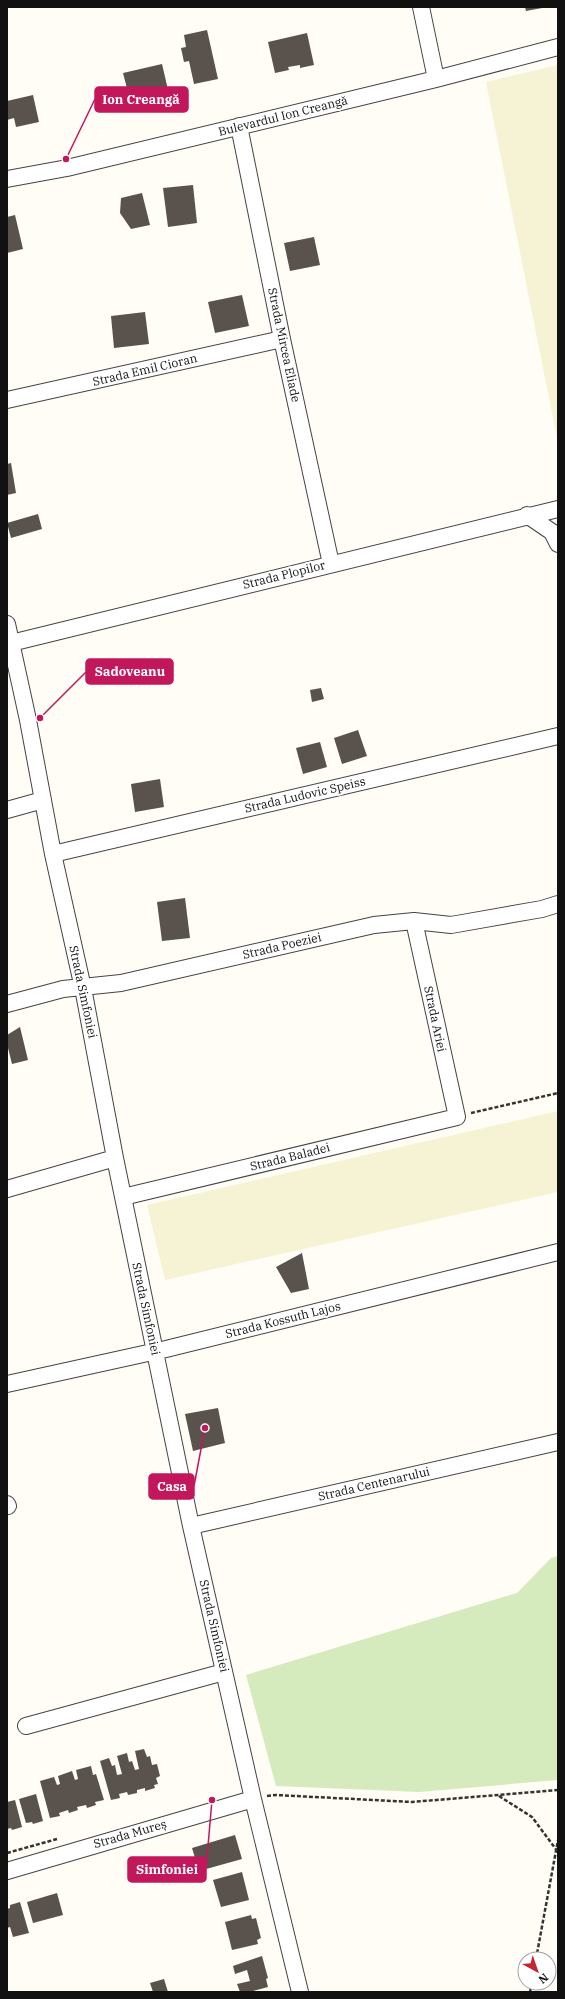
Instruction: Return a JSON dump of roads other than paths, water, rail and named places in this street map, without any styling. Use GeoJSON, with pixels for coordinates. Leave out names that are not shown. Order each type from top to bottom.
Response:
{"type":"FeatureCollection","features":[{"type":"Feature","properties":{"kind":"street"},"geometry":{"type":"LineString","coordinates":[[421,7],[436,79]]}},
{"type":"Feature","properties":{"kind":"street","name":"Bulevardul Ion Creangă"},"geometry":{"type":"LineString","coordinates":[[7,178],[67,168],[436,79],[558,47]]}},
{"type":"Feature","properties":{"kind":"street","name":"Strada Mircea Eliade"},"geometry":{"type":"LineString","coordinates":[[239,126],[282,339],[331,564]]}},
{"type":"Feature","properties":{"kind":"street","name":"Strada Emil Cioran"},"geometry":{"type":"LineString","coordinates":[[7,400],[282,339]]}},
{"type":"Feature","properties":{"kind":"street","name":"Strada Plopilor"},"geometry":{"type":"LineString","coordinates":[[9,643],[527,515],[558,509]]}},
{"type":"Feature","properties":{"kind":"street"},"geometry":{"type":"LineString","coordinates":[[527,515],[552,532],[558,544]]}},
{"type":"Feature","properties":{"kind":"street","name":"Strada Simfoniei"},"geometry":{"type":"LineString","coordinates":[[7,624],[9,643],[43,800],[53,854],[83,988],[115,1158],[191,1526],[253,1799],[300,1992]]}},
{"type":"Feature","properties":{"kind":"street","name":"Strada Ludovic Speiss"},"geometry":{"type":"LineString","coordinates":[[53,854],[558,736]]}},
{"type":"Feature","properties":{"kind":"street"},"geometry":{"type":"LineString","coordinates":[[7,810],[43,800]]}},
{"type":"Feature","properties":{"kind":"street","name":"Strada Poeziei"},"geometry":{"type":"LineString","coordinates":[[7,1004],[63,989],[83,988],[122,982],[374,925],[414,921],[451,924],[542,909],[558,904]]}},
{"type":"Feature","properties":{"kind":"street","name":"Strada Ariei"},"geometry":{"type":"LineString","coordinates":[[414,921],[457,1117]]}},
{"type":"Feature","properties":{"kind":"street","name":"Strada Baladei"},"geometry":{"type":"LineString","coordinates":[[123,1197],[457,1117]]}},
{"type":"Feature","properties":{"kind":"street"},"geometry":{"type":"LineString","coordinates":[[7,1189],[115,1158]]}},
{"type":"Feature","properties":{"kind":"street","name":"Strada Kossuth Lajos"},"geometry":{"type":"LineString","coordinates":[[7,1384],[155,1351],[558,1252]]}},
{"type":"Feature","properties":{"kind":"street","name":"Strada Centenarului"},"geometry":{"type":"LineString","coordinates":[[191,1526],[558,1442]]}},
{"type":"Feature","properties":{"kind":"street"},"geometry":{"type":"LineString","coordinates":[[26,1726],[224,1672]]}},
{"type":"Feature","properties":{"kind":"street","name":"Strada Mureș"},"geometry":{"type":"LineString","coordinates":[[7,1871],[253,1799]]}},
{"type":"Feature","properties":{"kind":"place","name":"Ion Creangă"},"geometry":{"type":"Point","coordinates":[66,159]}},
{"type":"Feature","properties":{"kind":"place","name":"Sadoveanu"},"geometry":{"type":"Point","coordinates":[40,718]}},
{"type":"Feature","properties":{"kind":"place","name":"Casa"},"geometry":{"type":"Point","coordinates":[205,1428]}},
{"type":"Feature","properties":{"kind":"place","name":"Simfoniei"},"geometry":{"type":"Point","coordinates":[212,1800]}}]}
